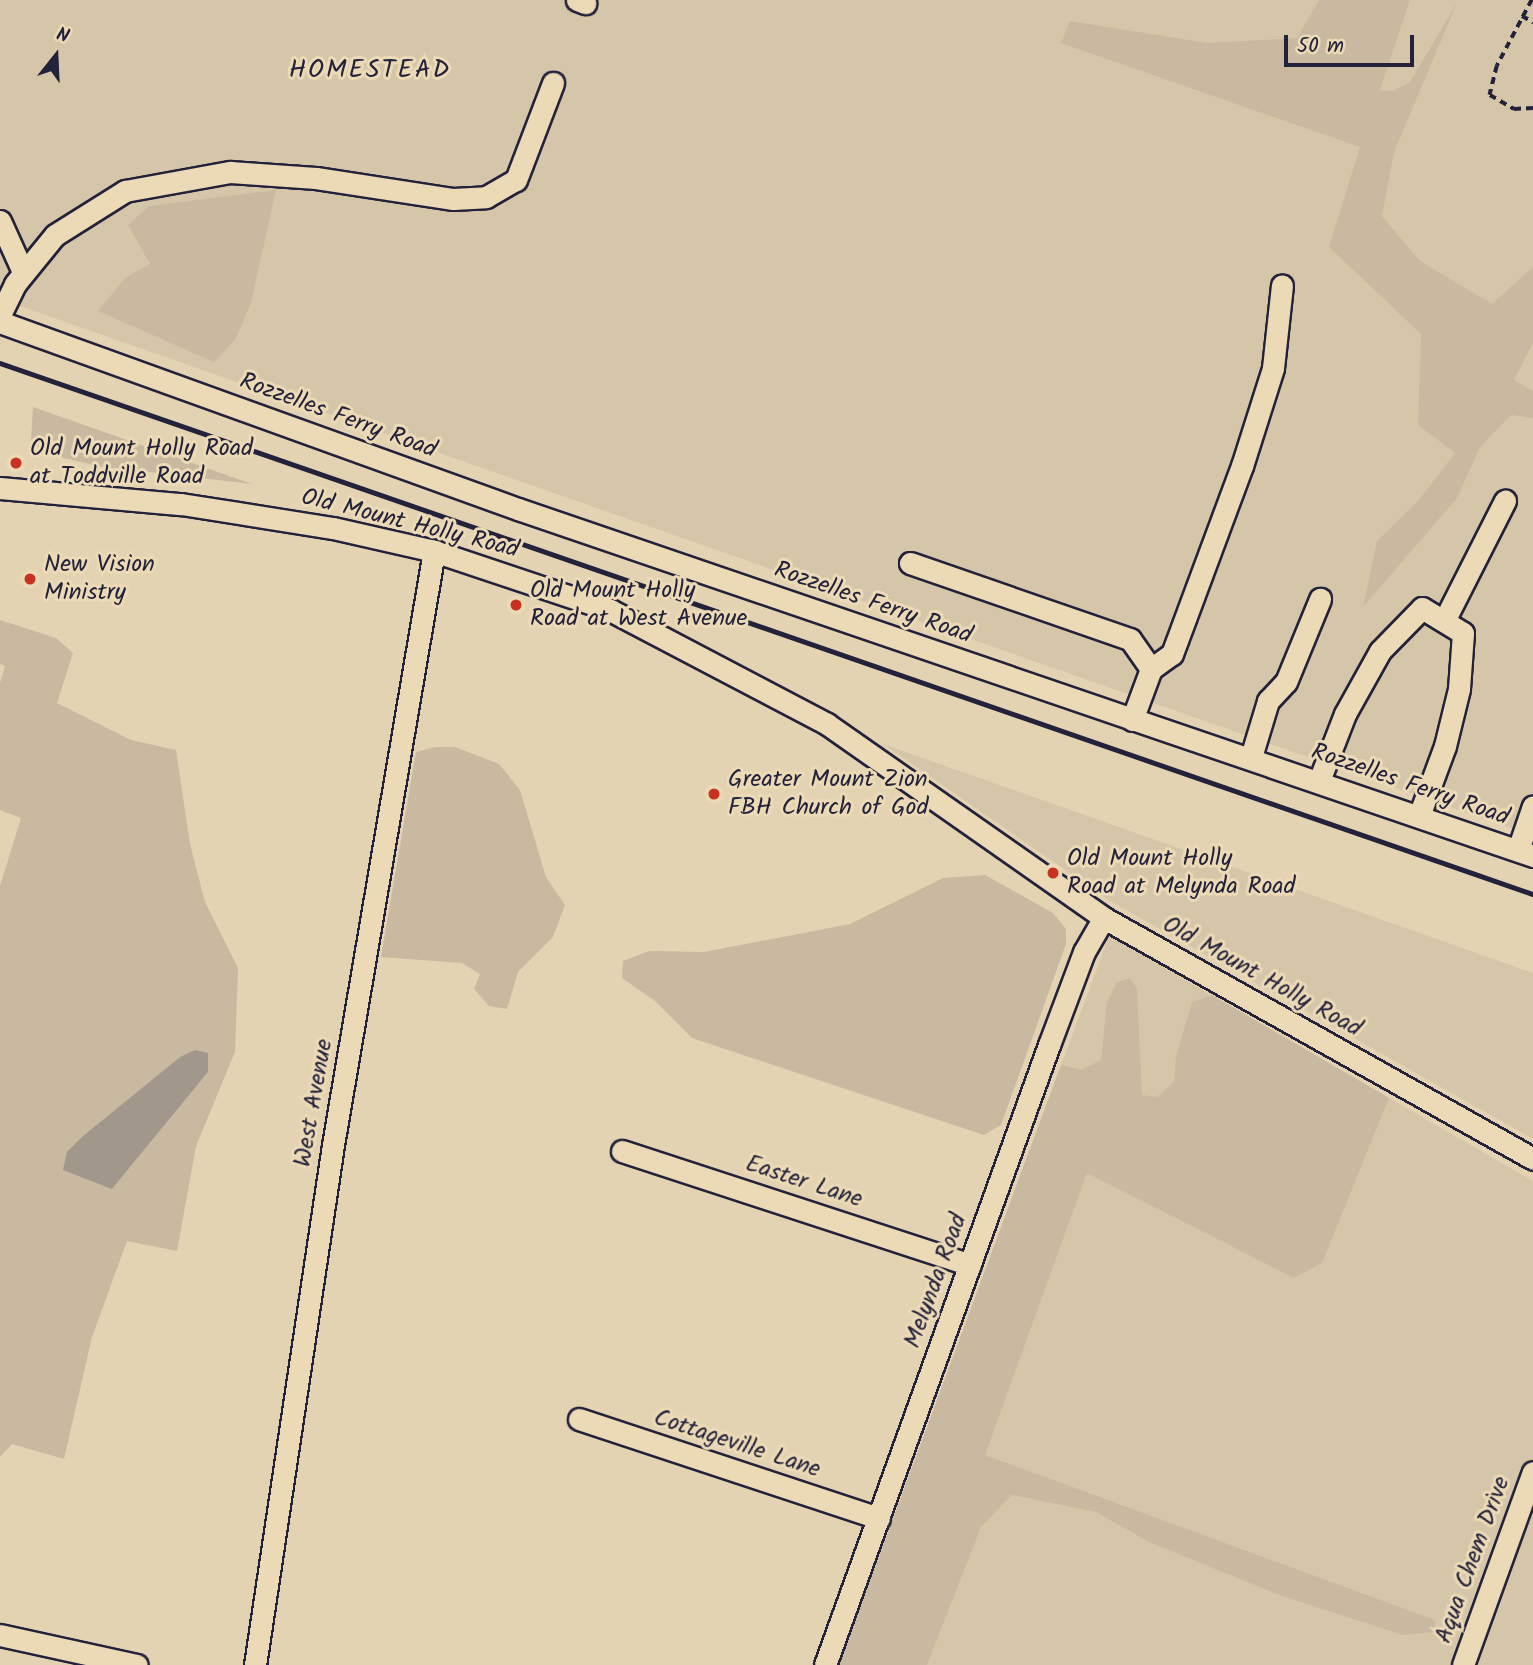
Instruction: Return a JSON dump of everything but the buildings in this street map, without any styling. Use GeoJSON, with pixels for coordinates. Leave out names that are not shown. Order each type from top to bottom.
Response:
{"type":"FeatureCollection","features":[{"type":"Feature","properties":{"kind":"street"},"geometry":{"type":"LineString","coordinates":[[0,315],[23,272],[55,235],[125,191],[230,173],[385,188],[453,199],[486,197],[516,180],[553,83]]}},
{"type":"Feature","properties":{"kind":"street"},"geometry":{"type":"LineString","coordinates":[[0,221],[23,272]]}},
{"type":"Feature","properties":{"kind":"street"},"geometry":{"type":"LineString","coordinates":[[1132,720],[1151,668],[1172,654],[1242,466],[1273,368],[1282,285]]}},
{"type":"Feature","properties":{"kind":"street","name":"Rozzelles Ferry Road"},"geometry":{"type":"LineString","coordinates":[[0,322],[518,509],[1132,720],[1251,757],[1525,853]]}},
{"type":"Feature","properties":{"kind":"street","name":"Old Mount Holly Road"},"geometry":{"type":"LineString","coordinates":[[0,488],[225,509],[433,551],[610,610],[755,682],[872,753],[1104,918],[1533,1159]]}},
{"type":"Feature","properties":{"kind":"street"},"geometry":{"type":"LineString","coordinates":[[1444,621],[1505,501]]}},
{"type":"Feature","properties":{"kind":"street","name":"West Avenue"},"geometry":{"type":"LineString","coordinates":[[255,1665],[333,1145],[433,551]]}},
{"type":"Feature","properties":{"kind":"street"},"geometry":{"type":"LineString","coordinates":[[910,563],[1130,639],[1151,668]]}},
{"type":"Feature","properties":{"kind":"street"},"geometry":{"type":"LineString","coordinates":[[1251,757],[1268,701],[1286,682],[1320,599]]}},
{"type":"Feature","properties":{"kind":"street"},"geometry":{"type":"LineString","coordinates":[[1318,781],[1345,713],[1380,651],[1422,608],[1463,633],[1459,689],[1445,746],[1419,816]]}},
{"type":"Feature","properties":{"kind":"street"},"geometry":{"type":"LineString","coordinates":[[1525,853],[1533,806]]}},
{"type":"Feature","properties":{"kind":"street","name":"Melynda Road"},"geometry":{"type":"LineString","coordinates":[[825,1665],[1084,952],[1104,918]]}},
{"type":"Feature","properties":{"kind":"street","name":"Easter Lane"},"geometry":{"type":"LineString","coordinates":[[622,1151],[970,1265]]}},
{"type":"Feature","properties":{"kind":"street","name":"Cottageville Lane"},"geometry":{"type":"LineString","coordinates":[[579,1419],[880,1518]]}},
{"type":"Feature","properties":{"kind":"street","name":"Aqua Chem Drive"},"geometry":{"type":"LineString","coordinates":[[1463,1665],[1533,1472]]}},
{"type":"Feature","properties":{"kind":"street"},"geometry":{"type":"LineString","coordinates":[[0,1635],[136,1665]]}},
{"type":"Feature","properties":{"kind":"path"},"geometry":{"type":"LineString","coordinates":[[1532,0],[1521,16],[1497,66],[1490,95],[1514,109],[1533,108]]}},
{"type":"Feature","properties":{"kind":"path"},"geometry":{"type":"LineString","coordinates":[[1521,16],[1533,22]]}},
{"type":"Feature","properties":{"kind":"shaded area"},"geometry":{"type":"Polygon","coordinates":[[[0,0],[1533,0],[1533,836],[0,299],[0,0]]]}},
{"type":"Feature","properties":{"kind":"shaded area"},"geometry":{"type":"Polygon","coordinates":[[[1319,0],[1410,0],[1380,90],[1393,91],[1410,82],[1457,3],[1394,152],[1382,216],[1420,261],[1492,304],[1533,267],[1533,343],[1514,380],[1533,391],[1533,418],[1511,415],[1480,447],[1457,498],[1363,607],[1377,541],[1418,501],[1455,453],[1418,425],[1421,334],[1329,247],[1360,147],[1061,43],[1070,21],[1207,43],[1297,38],[1319,0]]]}},
{"type":"Feature","properties":{"kind":"shaded area"},"geometry":{"type":"Polygon","coordinates":[[[276,190],[251,303],[235,340],[214,362],[98,311],[125,278],[150,264],[128,225],[149,206],[276,190]]]}},
{"type":"Feature","properties":{"kind":"shaded area"},"geometry":{"type":"Polygon","coordinates":[[[33,407],[252,484],[97,466],[44,453],[31,441],[33,407]]]}},
{"type":"Feature","properties":{"kind":"shaded area"},"geometry":{"type":"Polygon","coordinates":[[[0,620],[56,638],[73,653],[57,703],[131,740],[176,750],[190,844],[205,902],[238,968],[235,1052],[196,1146],[177,1251],[127,1241],[92,1337],[64,1459],[12,1444],[0,1457],[0,886],[21,818],[0,810],[0,683],[5,666],[0,664],[0,620]],[[180,1057],[67,1152],[112,1189],[208,1072],[180,1057]]]}},
{"type":"Feature","properties":{"kind":"shaded area"},"geometry":{"type":"Polygon","coordinates":[[[883,744],[1533,973],[1533,1139],[1110,901],[883,744]]]}},
{"type":"Feature","properties":{"kind":"shaded area"},"geometry":{"type":"Polygon","coordinates":[[[435,747],[455,747],[499,764],[520,790],[546,877],[565,905],[553,937],[518,972],[507,1009],[489,1006],[474,989],[480,974],[462,963],[381,957],[416,752],[435,747]]]}},
{"type":"Feature","properties":{"kind":"shaded area"},"geometry":{"type":"Polygon","coordinates":[[[985,875],[1053,913],[1066,929],[1066,944],[1001,1125],[984,1135],[692,1038],[655,1001],[622,978],[623,961],[649,951],[704,952],[850,924],[943,878],[985,875]]]}},
{"type":"Feature","properties":{"kind":"shaded area"},"geometry":{"type":"Polygon","coordinates":[[[1109,936],[1533,1181],[1533,1665],[839,1665],[1109,936]]]}},
{"type":"Feature","properties":{"kind":"shaded area"},"geometry":{"type":"Polygon","coordinates":[[[1130,978],[1137,988],[1142,1095],[1157,1097],[1174,1082],[1176,1056],[1192,1002],[1212,995],[1389,1098],[1322,1263],[1294,1278],[1087,1173],[985,1455],[1435,1620],[1434,1632],[1403,1635],[1282,1596],[1149,1542],[1096,1512],[1012,1495],[981,1527],[927,1665],[839,1665],[1061,1065],[1081,1070],[1101,1060],[1107,1003],[1116,983],[1130,978]]]}},
{"type":"Feature","properties":{"kind":"shaded area"},"geometry":{"type":"Polygon","coordinates":[[[195,1050],[208,1053],[208,1072],[112,1189],[63,1170],[67,1152],[82,1137],[180,1057],[195,1050]]]}},
{"type":"Feature","properties":{"kind":"railway"},"geometry":{"type":"LineString","coordinates":[[0,363],[1533,894]]}},
{"type":"Feature","properties":{"kind":"place","name":"Old Mount Holly Road at Toddville Road"},"geometry":{"type":"Point","coordinates":[16,463]}},
{"type":"Feature","properties":{"kind":"place","name":"New Vision Ministry"},"geometry":{"type":"Point","coordinates":[30,579]}},
{"type":"Feature","properties":{"kind":"place","name":"Old Mount Holly Road at West Avenue"},"geometry":{"type":"Point","coordinates":[516,605]}},
{"type":"Feature","properties":{"kind":"place","name":"Greater Mount Zion FBH Church of God"},"geometry":{"type":"Point","coordinates":[714,794]}},
{"type":"Feature","properties":{"kind":"place","name":"Old Mount Holly Road at Melynda Road"},"geometry":{"type":"Point","coordinates":[1053,873]}},
{"type":"Feature","properties":{"kind":"district","name":"HOMESTEAD"},"geometry":{"type":"Point","coordinates":[370,71]}}]}
